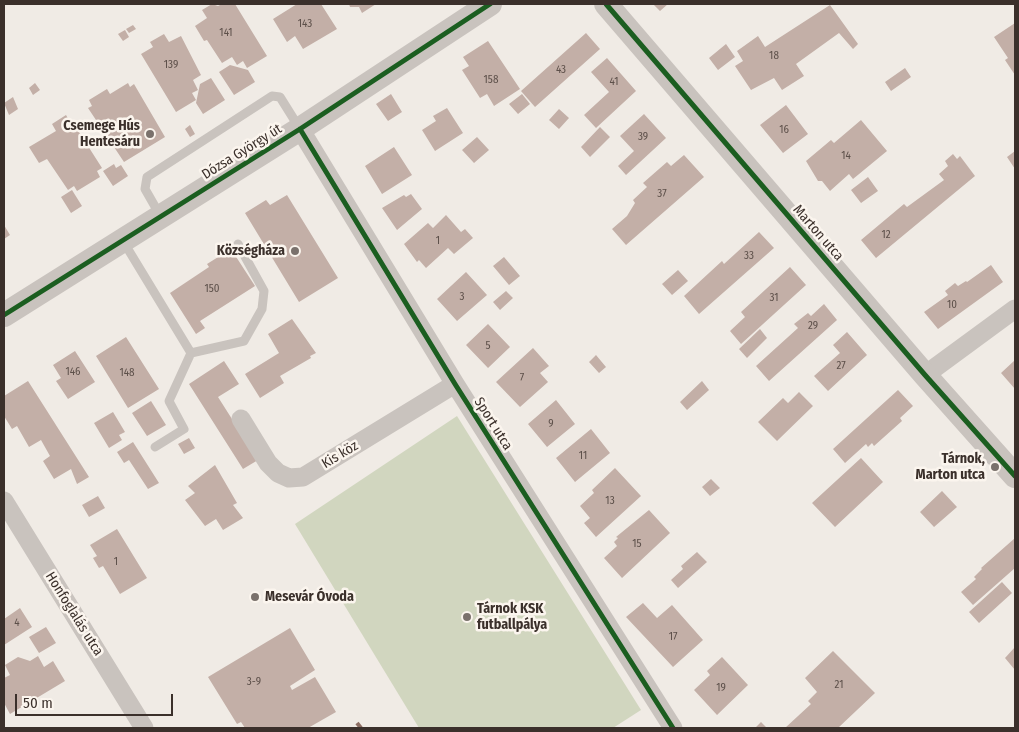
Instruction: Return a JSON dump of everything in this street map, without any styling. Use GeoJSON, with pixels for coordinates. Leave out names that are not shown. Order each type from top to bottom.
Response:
{"type":"FeatureCollection","features":[{"type":"Feature","properties":{"kind":"street","name":"Dózsa György út"},"geometry":{"type":"LineString","coordinates":[[4,315],[300,129],[490,4]]}},
{"type":"Feature","properties":{"kind":"street","name":"Marton utca"},"geometry":{"type":"LineString","coordinates":[[606,4],[925,375],[1015,476]]}},
{"type":"Feature","properties":{"kind":"street","name":"Sport utca"},"geometry":{"type":"LineString","coordinates":[[300,129],[667,726]]}},
{"type":"Feature","properties":{"kind":"street"},"geometry":{"type":"LineString","coordinates":[[925,375],[1015,309]]}},
{"type":"Feature","properties":{"kind":"street","name":"Kis köz"},"geometry":{"type":"LineString","coordinates":[[241,419],[268,463],[278,473],[289,478],[303,477],[455,384]]}},
{"type":"Feature","properties":{"kind":"street","name":"Honfoglalás utca"},"geometry":{"type":"LineString","coordinates":[[4,501],[144,728]]}},
{"type":"Feature","properties":{"kind":"lane"},"geometry":{"type":"LineString","coordinates":[[161,217],[145,189],[147,177],[272,96],[280,97],[300,129]]}},
{"type":"Feature","properties":{"kind":"lane"},"geometry":{"type":"LineString","coordinates":[[123,240],[191,353]]}},
{"type":"Feature","properties":{"kind":"lane"},"geometry":{"type":"LineString","coordinates":[[191,353],[244,341],[262,309],[264,291],[238,244]]}},
{"type":"Feature","properties":{"kind":"lane"},"geometry":{"type":"LineString","coordinates":[[155,446],[184,429],[169,401],[191,353]]}},
{"type":"Feature","properties":{"kind":"green space","name":"Tárnok KSK futballpálya"},"geometry":{"type":"Polygon","coordinates":[[[457,416],[641,710],[613,728],[419,728],[295,524],[457,416]]]}},
{"type":"Feature","properties":{"kind":"building"},"geometry":{"type":"Polygon","coordinates":[[[212,4],[218,6],[222,4],[235,4],[267,56],[247,68],[243,61],[237,65],[232,57],[222,63],[207,40],[204,41],[195,26],[207,18],[202,10],[212,4]]]}},
{"type":"Feature","properties":{"kind":"building"},"geometry":{"type":"Polygon","coordinates":[[[297,4],[321,4],[337,29],[303,49],[295,36],[287,42],[273,19],[297,4]]]}},
{"type":"Feature","properties":{"kind":"building"},"geometry":{"type":"Polygon","coordinates":[[[349,4],[376,4],[362,13],[359,7],[350,7],[349,4]]]}},
{"type":"Feature","properties":{"kind":"building"},"geometry":{"type":"Polygon","coordinates":[[[653,4],[668,4],[660,11],[653,4]]]}},
{"type":"Feature","properties":{"kind":"building"},"geometry":{"type":"Polygon","coordinates":[[[830,5],[858,44],[853,49],[839,33],[796,64],[804,76],[782,90],[774,78],[751,90],[735,66],[743,61],[737,51],[758,36],[765,47],[830,5]]]}},
{"type":"Feature","properties":{"kind":"building"},"geometry":{"type":"Polygon","coordinates":[[[1015,23],[1015,75],[1005,60],[1008,58],[994,37],[1015,23]]]}},
{"type":"Feature","properties":{"kind":"building"},"geometry":{"type":"Polygon","coordinates":[[[133,25],[136,29],[129,33],[126,29],[133,25]]]}},
{"type":"Feature","properties":{"kind":"building"},"geometry":{"type":"Polygon","coordinates":[[[125,30],[129,37],[123,41],[118,34],[125,30]]]}},
{"type":"Feature","properties":{"kind":"building"},"geometry":{"type":"Polygon","coordinates":[[[586,33],[600,49],[535,107],[521,91],[586,33]]]}},
{"type":"Feature","properties":{"kind":"building"},"geometry":{"type":"Polygon","coordinates":[[[164,34],[169,42],[181,36],[201,75],[193,80],[198,90],[192,93],[196,100],[176,112],[141,54],[153,47],[150,42],[164,34]]]}},
{"type":"Feature","properties":{"kind":"building"},"geometry":{"type":"Polygon","coordinates":[[[488,41],[520,89],[494,106],[487,94],[480,98],[462,70],[469,66],[463,57],[488,41]]]}},
{"type":"Feature","properties":{"kind":"building"},"geometry":{"type":"Polygon","coordinates":[[[726,44],[735,57],[718,70],[709,58],[726,44]]]}},
{"type":"Feature","properties":{"kind":"building"},"geometry":{"type":"Polygon","coordinates":[[[607,58],[636,91],[596,128],[584,115],[609,92],[591,72],[607,58]]]}},
{"type":"Feature","properties":{"kind":"building"},"geometry":{"type":"Polygon","coordinates":[[[230,65],[248,70],[255,82],[234,95],[219,72],[230,65]]]}},
{"type":"Feature","properties":{"kind":"building"},"geometry":{"type":"Polygon","coordinates":[[[905,68],[911,77],[891,91],[885,82],[905,68]]]}},
{"type":"Feature","properties":{"kind":"building"},"geometry":{"type":"Polygon","coordinates":[[[211,78],[225,100],[203,114],[196,103],[200,84],[211,78]]]}},
{"type":"Feature","properties":{"kind":"building"},"geometry":{"type":"Polygon","coordinates":[[[35,83],[40,90],[33,95],[29,88],[35,83]]]}},
{"type":"Feature","properties":{"kind":"building"},"geometry":{"type":"Polygon","coordinates":[[[128,83],[130,87],[134,84],[165,137],[124,162],[88,108],[92,106],[89,100],[107,89],[110,94],[128,83]]]}},
{"type":"Feature","properties":{"kind":"building"},"geometry":{"type":"Polygon","coordinates":[[[391,94],[402,112],[388,121],[376,104],[391,94]]]}},
{"type":"Feature","properties":{"kind":"building"},"geometry":{"type":"Polygon","coordinates":[[[522,94],[530,104],[518,114],[509,104],[522,94]]]}},
{"type":"Feature","properties":{"kind":"building"},"geometry":{"type":"Polygon","coordinates":[[[13,97],[18,109],[9,115],[4,103],[13,97]]]}},
{"type":"Feature","properties":{"kind":"building"},"geometry":{"type":"Polygon","coordinates":[[[786,105],[808,134],[783,153],[760,125],[786,105]]]}},
{"type":"Feature","properties":{"kind":"building"},"geometry":{"type":"Polygon","coordinates":[[[447,108],[463,133],[435,151],[422,130],[436,121],[433,116],[447,108]]]}},
{"type":"Feature","properties":{"kind":"building"},"geometry":{"type":"Polygon","coordinates":[[[559,109],[569,118],[559,129],[549,120],[559,109]]]}},
{"type":"Feature","properties":{"kind":"building"},"geometry":{"type":"Polygon","coordinates":[[[644,114],[666,138],[626,175],[618,166],[634,151],[620,136],[644,114]]]}},
{"type":"Feature","properties":{"kind":"building"},"geometry":{"type":"Polygon","coordinates":[[[66,115],[70,122],[72,121],[102,168],[97,171],[100,177],[77,191],[74,186],[68,190],[47,159],[39,163],[29,147],[56,131],[52,124],[66,115]]]}},
{"type":"Feature","properties":{"kind":"building"},"geometry":{"type":"Polygon","coordinates":[[[861,120],[887,151],[853,179],[849,174],[830,191],[822,181],[818,181],[806,161],[831,140],[834,143],[861,120]]]}},
{"type":"Feature","properties":{"kind":"building"},"geometry":{"type":"Polygon","coordinates":[[[190,125],[195,134],[190,137],[185,129],[190,125]]]}},
{"type":"Feature","properties":{"kind":"building"},"geometry":{"type":"Polygon","coordinates":[[[600,127],[610,137],[590,157],[581,147],[600,127]]]}},
{"type":"Feature","properties":{"kind":"building"},"geometry":{"type":"Polygon","coordinates":[[[477,137],[489,150],[474,163],[462,150],[477,137]]]}},
{"type":"Feature","properties":{"kind":"building"},"geometry":{"type":"Polygon","coordinates":[[[394,147],[412,175],[382,194],[365,166],[394,147]]]}},
{"type":"Feature","properties":{"kind":"building"},"geometry":{"type":"Polygon","coordinates":[[[1015,151],[1015,169],[1007,157],[1015,151]]]}},
{"type":"Feature","properties":{"kind":"building"},"geometry":{"type":"Polygon","coordinates":[[[953,154],[957,159],[960,156],[975,176],[876,258],[861,240],[904,204],[907,207],[944,180],[939,174],[948,166],[945,161],[953,154]]]}},
{"type":"Feature","properties":{"kind":"building"},"geometry":{"type":"Polygon","coordinates":[[[684,155],[704,177],[626,245],[612,229],[627,216],[635,203],[633,200],[647,187],[643,183],[667,162],[671,166],[684,155]]]}},
{"type":"Feature","properties":{"kind":"building"},"geometry":{"type":"Polygon","coordinates":[[[114,164],[116,168],[121,165],[128,176],[113,186],[103,171],[114,164]]]}},
{"type":"Feature","properties":{"kind":"building"},"geometry":{"type":"Polygon","coordinates":[[[868,177],[878,191],[861,203],[851,190],[868,177]]]}},
{"type":"Feature","properties":{"kind":"building"},"geometry":{"type":"Polygon","coordinates":[[[72,190],[82,206],[71,213],[61,197],[72,190]]]}},
{"type":"Feature","properties":{"kind":"building"},"geometry":{"type":"Polygon","coordinates":[[[411,194],[422,209],[397,230],[382,208],[404,195],[406,197],[411,194]]]}},
{"type":"Feature","properties":{"kind":"building","name":"Községháza"},"geometry":{"type":"Polygon","coordinates":[[[287,195],[338,278],[299,302],[245,213],[266,200],[270,205],[287,195]]]}},
{"type":"Feature","properties":{"kind":"building"},"geometry":{"type":"Polygon","coordinates":[[[446,215],[461,232],[465,229],[473,238],[454,254],[448,248],[426,268],[419,260],[417,262],[404,244],[428,223],[433,228],[446,215]]]}},
{"type":"Feature","properties":{"kind":"building"},"geometry":{"type":"Polygon","coordinates":[[[4,225],[10,235],[4,239],[4,225]]]}},
{"type":"Feature","properties":{"kind":"building"},"geometry":{"type":"Polygon","coordinates":[[[759,232],[774,248],[699,314],[684,296],[722,261],[724,264],[759,232]]]}},
{"type":"Feature","properties":{"kind":"building"},"geometry":{"type":"Polygon","coordinates":[[[231,249],[255,286],[200,321],[205,328],[196,334],[170,293],[209,267],[207,264],[231,249]]]}},
{"type":"Feature","properties":{"kind":"building"},"geometry":{"type":"Polygon","coordinates":[[[504,257],[520,276],[509,285],[493,266],[504,257]]]}},
{"type":"Feature","properties":{"kind":"building"},"geometry":{"type":"Polygon","coordinates":[[[991,265],[1003,282],[938,329],[924,312],[948,295],[945,291],[955,283],[958,286],[967,282],[991,265]]]}},
{"type":"Feature","properties":{"kind":"building"},"geometry":{"type":"Polygon","coordinates":[[[790,267],[806,285],[741,344],[730,331],[745,317],[741,312],[790,267]]]}},
{"type":"Feature","properties":{"kind":"building"},"geometry":{"type":"Polygon","coordinates":[[[678,270],[688,281],[672,295],[662,284],[678,270]]]}},
{"type":"Feature","properties":{"kind":"building"},"geometry":{"type":"Polygon","coordinates":[[[466,272],[487,295],[457,321],[437,299],[466,272]]]}},
{"type":"Feature","properties":{"kind":"building"},"geometry":{"type":"Polygon","coordinates":[[[506,291],[513,298],[500,310],[493,302],[506,291]]]}},
{"type":"Feature","properties":{"kind":"building"},"geometry":{"type":"Polygon","coordinates":[[[824,304],[837,320],[769,381],[756,366],[798,328],[794,324],[808,313],[811,316],[824,304]]]}},
{"type":"Feature","properties":{"kind":"building"},"geometry":{"type":"Polygon","coordinates":[[[292,319],[316,353],[310,356],[311,358],[280,376],[284,383],[260,398],[245,374],[279,353],[268,334],[292,319]]]}},
{"type":"Feature","properties":{"kind":"building"},"geometry":{"type":"Polygon","coordinates":[[[488,324],[510,347],[488,368],[466,345],[488,324]]]}},
{"type":"Feature","properties":{"kind":"building"},"geometry":{"type":"Polygon","coordinates":[[[760,329],[767,338],[747,358],[739,349],[760,329]]]}},
{"type":"Feature","properties":{"kind":"building"},"geometry":{"type":"Polygon","coordinates":[[[847,332],[867,355],[828,391],[814,376],[840,353],[833,345],[847,332]]]}},
{"type":"Feature","properties":{"kind":"building"},"geometry":{"type":"Polygon","coordinates":[[[126,337],[159,389],[128,408],[96,356],[126,337]]]}},
{"type":"Feature","properties":{"kind":"building"},"geometry":{"type":"Polygon","coordinates":[[[533,348],[549,366],[540,373],[548,382],[520,407],[496,382],[533,348]]]}},
{"type":"Feature","properties":{"kind":"building"},"geometry":{"type":"Polygon","coordinates":[[[75,351],[95,382],[68,399],[56,381],[61,378],[53,365],[75,351]]]}},
{"type":"Feature","properties":{"kind":"building"},"geometry":{"type":"Polygon","coordinates":[[[596,355],[606,367],[599,373],[589,362],[596,355]]]}},
{"type":"Feature","properties":{"kind":"building"},"geometry":{"type":"Polygon","coordinates":[[[1015,360],[1015,389],[1001,373],[1015,360]]]}},
{"type":"Feature","properties":{"kind":"building"},"geometry":{"type":"Polygon","coordinates":[[[224,361],[239,384],[218,397],[258,460],[243,469],[189,384],[224,361]]]}},
{"type":"Feature","properties":{"kind":"building"},"geometry":{"type":"Polygon","coordinates":[[[28,381],[89,477],[77,484],[71,469],[54,479],[43,461],[50,456],[41,440],[29,447],[17,426],[12,429],[4,416],[4,396],[28,381]]]}},
{"type":"Feature","properties":{"kind":"building"},"geometry":{"type":"Polygon","coordinates":[[[702,381],[709,390],[687,410],[680,402],[702,381]]]}},
{"type":"Feature","properties":{"kind":"building"},"geometry":{"type":"Polygon","coordinates":[[[898,390],[913,406],[900,418],[902,421],[874,446],[872,443],[868,447],[866,444],[845,463],[833,449],[898,390]]]}},
{"type":"Feature","properties":{"kind":"building"},"geometry":{"type":"Polygon","coordinates":[[[799,392],[813,406],[777,441],[758,422],[783,398],[788,403],[799,392]]]}},
{"type":"Feature","properties":{"kind":"building"},"geometry":{"type":"Polygon","coordinates":[[[556,400],[575,424],[547,447],[528,424],[556,400]]]}},
{"type":"Feature","properties":{"kind":"building"},"geometry":{"type":"Polygon","coordinates":[[[151,401],[166,425],[147,436],[132,413],[151,401]]]}},
{"type":"Feature","properties":{"kind":"building"},"geometry":{"type":"Polygon","coordinates":[[[113,412],[125,432],[119,435],[122,440],[109,448],[94,423],[113,412]]]}},
{"type":"Feature","properties":{"kind":"building"},"geometry":{"type":"Polygon","coordinates":[[[591,429],[610,453],[575,482],[556,458],[591,429]]]}},
{"type":"Feature","properties":{"kind":"building"},"geometry":{"type":"Polygon","coordinates":[[[189,438],[195,448],[184,454],[178,444],[189,438]]]}},
{"type":"Feature","properties":{"kind":"building"},"geometry":{"type":"Polygon","coordinates":[[[133,442],[159,483],[148,489],[129,460],[124,463],[117,452],[133,442]]]}},
{"type":"Feature","properties":{"kind":"building"},"geometry":{"type":"Polygon","coordinates":[[[861,458],[883,482],[835,527],[812,503],[861,458]]]}},
{"type":"Feature","properties":{"kind":"building"},"geometry":{"type":"Polygon","coordinates":[[[215,465],[237,503],[233,505],[243,518],[223,530],[216,519],[205,526],[185,500],[195,493],[188,486],[215,465]]]}},
{"type":"Feature","properties":{"kind":"building"},"geometry":{"type":"Polygon","coordinates":[[[615,468],[641,496],[596,537],[584,523],[590,518],[580,506],[594,493],[592,490],[615,468]]]}},
{"type":"Feature","properties":{"kind":"building"},"geometry":{"type":"Polygon","coordinates":[[[711,479],[720,488],[710,496],[702,487],[711,479]]]}},
{"type":"Feature","properties":{"kind":"building"},"geometry":{"type":"Polygon","coordinates":[[[942,491],[957,507],[934,527],[920,512],[942,491]]]}},
{"type":"Feature","properties":{"kind":"building"},"geometry":{"type":"Polygon","coordinates":[[[98,496],[105,508],[89,517],[82,505],[98,496]]]}},
{"type":"Feature","properties":{"kind":"building"},"geometry":{"type":"Polygon","coordinates":[[[649,510],[670,533],[622,578],[604,558],[617,546],[614,542],[618,538],[616,537],[649,510]]]}},
{"type":"Feature","properties":{"kind":"building"},"geometry":{"type":"Polygon","coordinates":[[[117,529],[147,578],[120,594],[103,566],[99,568],[93,558],[97,556],[90,545],[117,529]]]}},
{"type":"Feature","properties":{"kind":"building"},"geometry":{"type":"Polygon","coordinates":[[[1015,538],[1015,568],[973,605],[961,592],[976,579],[974,577],[981,568],[1015,538]]]}},
{"type":"Feature","properties":{"kind":"building"},"geometry":{"type":"Polygon","coordinates":[[[697,552],[707,562],[678,588],[671,580],[683,569],[681,566],[697,552]]]}},
{"type":"Feature","properties":{"kind":"building"},"geometry":{"type":"Polygon","coordinates":[[[1002,582],[1012,593],[979,623],[969,612],[1002,582]]]}},
{"type":"Feature","properties":{"kind":"building"},"geometry":{"type":"Polygon","coordinates":[[[643,603],[657,618],[672,605],[703,640],[673,667],[626,617],[643,603]]]}},
{"type":"Feature","properties":{"kind":"building"},"geometry":{"type":"Polygon","coordinates":[[[20,608],[32,627],[4,645],[4,619],[20,608]]]}},
{"type":"Feature","properties":{"kind":"building"},"geometry":{"type":"Polygon","coordinates":[[[46,627],[56,643],[39,653],[29,637],[46,627]]]}},
{"type":"Feature","properties":{"kind":"building"},"geometry":{"type":"Polygon","coordinates":[[[290,628],[315,670],[290,686],[292,690],[315,677],[336,712],[308,728],[245,728],[241,722],[237,724],[208,677],[290,628]]]}},
{"type":"Feature","properties":{"kind":"building"},"geometry":{"type":"Polygon","coordinates":[[[1015,647],[1015,670],[1005,658],[1015,647]]]}},
{"type":"Feature","properties":{"kind":"building"},"geometry":{"type":"Polygon","coordinates":[[[833,651],[875,693],[838,728],[785,728],[811,704],[808,701],[817,692],[805,678],[833,651]]]}},
{"type":"Feature","properties":{"kind":"building"},"geometry":{"type":"Polygon","coordinates":[[[38,656],[44,667],[53,661],[65,681],[10,714],[4,703],[4,678],[10,675],[5,665],[18,657],[30,661],[38,656]]]}},
{"type":"Feature","properties":{"kind":"building"},"geometry":{"type":"Polygon","coordinates":[[[722,657],[748,685],[717,715],[694,690],[710,675],[707,671],[722,657]]]}},
{"type":"Feature","properties":{"kind":"building"},"geometry":{"type":"Polygon","coordinates":[[[761,722],[767,728],[755,728],[761,722]]]}},
{"type":"Feature","properties":{"kind":"marked path"},"geometry":{"type":"LineString","coordinates":[[357,723],[361,728]]}},
{"type":"Feature","properties":{"kind":"cycle path"},"geometry":{"type":"LineString","coordinates":[[4,315],[300,129],[490,4]]}},
{"type":"Feature","properties":{"kind":"cycle path"},"geometry":{"type":"LineString","coordinates":[[606,4],[925,375],[1015,476]]}},
{"type":"Feature","properties":{"kind":"cycle path"},"geometry":{"type":"LineString","coordinates":[[300,129],[455,384],[673,728]]}},
{"type":"Feature","properties":{"kind":"place","name":"Csemege Hús Hentesáru"},"geometry":{"type":"Point","coordinates":[150,134]}},
{"type":"Feature","properties":{"kind":"place","name":"Községháza"},"geometry":{"type":"Point","coordinates":[295,251]}},
{"type":"Feature","properties":{"kind":"place","name":"Tárnok, Marton utca"},"geometry":{"type":"Point","coordinates":[995,467]}},
{"type":"Feature","properties":{"kind":"place","name":"Mesevár Óvoda"},"geometry":{"type":"Point","coordinates":[255,597]}},
{"type":"Feature","properties":{"kind":"place","name":"Tárnok KSK futballpálya"},"geometry":{"type":"Point","coordinates":[467,617]}}]}
